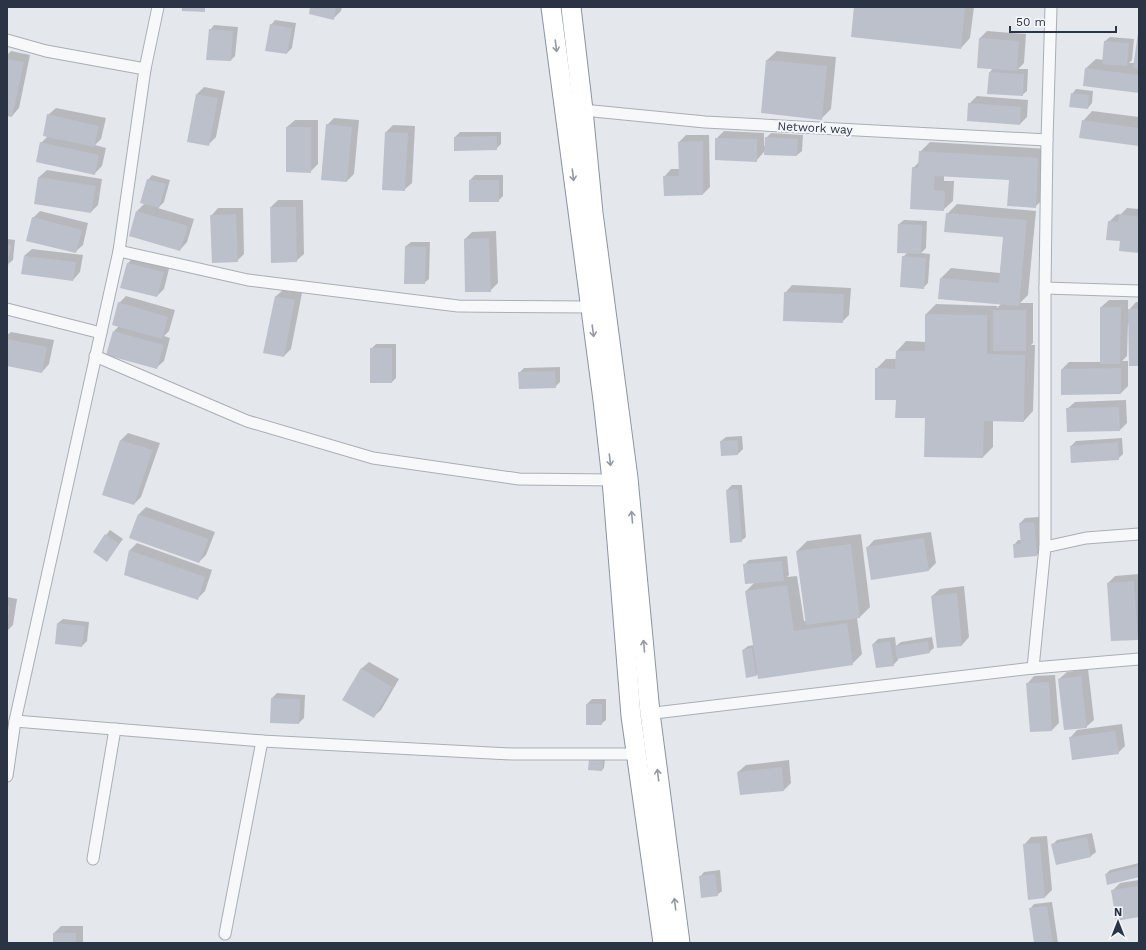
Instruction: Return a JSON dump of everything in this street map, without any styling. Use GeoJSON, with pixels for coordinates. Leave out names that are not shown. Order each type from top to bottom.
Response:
{"type":"FeatureCollection","features":[{"type":"Feature","properties":{"kind":"highway"},"geometry":{"type":"LineString","coordinates":[[551,7],[612,480],[631,716],[663,943]]}},
{"type":"Feature","properties":{"kind":"highway"},"geometry":{"type":"LineString","coordinates":[[571,7],[593,213],[628,478],[650,714],[680,943]]}},
{"type":"Feature","properties":{"kind":"street"},"geometry":{"type":"LineString","coordinates":[[7,776],[15,720],[95,356],[120,251],[145,69],[158,7]]}},
{"type":"Feature","properties":{"kind":"street"},"geometry":{"type":"LineString","coordinates":[[1033,668],[1044,547],[1045,288],[1051,7]]}},
{"type":"Feature","properties":{"kind":"street"},"geometry":{"type":"LineString","coordinates":[[7,40],[46,51],[145,69]]}},
{"type":"Feature","properties":{"kind":"street","name":"Network way"},"geometry":{"type":"LineString","coordinates":[[583,110],[705,122],[1047,140]]}},
{"type":"Feature","properties":{"kind":"street"},"geometry":{"type":"LineString","coordinates":[[120,251],[248,280],[458,306],[590,307]]}},
{"type":"Feature","properties":{"kind":"street"},"geometry":{"type":"LineString","coordinates":[[1045,288],[1139,291]]}},
{"type":"Feature","properties":{"kind":"street"},"geometry":{"type":"LineString","coordinates":[[7,309],[101,333]]}},
{"type":"Feature","properties":{"kind":"street"},"geometry":{"type":"LineString","coordinates":[[95,356],[247,421],[373,458],[519,479],[612,480]]}},
{"type":"Feature","properties":{"kind":"street"},"geometry":{"type":"LineString","coordinates":[[1044,547],[1086,538],[1139,534]]}},
{"type":"Feature","properties":{"kind":"street"},"geometry":{"type":"LineString","coordinates":[[631,716],[1033,668],[1139,659]]}},
{"type":"Feature","properties":{"kind":"street"},"geometry":{"type":"LineString","coordinates":[[15,720],[115,730],[262,741],[512,754],[637,754]]}},
{"type":"Feature","properties":{"kind":"street"},"geometry":{"type":"LineString","coordinates":[[93,859],[115,730]]}},
{"type":"Feature","properties":{"kind":"street"},"geometry":{"type":"LineString","coordinates":[[225,934],[262,741]]}},
{"type":"Feature","properties":{"kind":"building"},"geometry":{"type":"Polygon","coordinates":[[[182,7],[205,7],[205,12],[182,11],[182,7]]]}},
{"type":"Feature","properties":{"kind":"building"},"geometry":{"type":"Polygon","coordinates":[[[310,7],[336,7],[334,20],[309,14],[310,7]]]}},
{"type":"Feature","properties":{"kind":"building"},"geometry":{"type":"Polygon","coordinates":[[[854,7],[965,7],[961,49],[851,37],[854,7]]]}},
{"type":"Feature","properties":{"kind":"building"},"geometry":{"type":"Polygon","coordinates":[[[270,24],[292,28],[287,54],[265,51],[270,24]]]}},
{"type":"Feature","properties":{"kind":"building"},"geometry":{"type":"Polygon","coordinates":[[[209,29],[233,31],[231,61],[206,60],[209,29]]]}},
{"type":"Feature","properties":{"kind":"building"},"geometry":{"type":"Polygon","coordinates":[[[1139,33],[1139,69],[1133,68],[1139,33]]]}},
{"type":"Feature","properties":{"kind":"building"},"geometry":{"type":"Polygon","coordinates":[[[979,38],[1019,41],[1017,71],[977,68],[979,38]]]}},
{"type":"Feature","properties":{"kind":"building"},"geometry":{"type":"Polygon","coordinates":[[[1104,41],[1129,43],[1127,66],[1102,64],[1104,41]]]}},
{"type":"Feature","properties":{"kind":"building"},"geometry":{"type":"Polygon","coordinates":[[[7,59],[24,62],[12,117],[7,116],[7,59]]]}},
{"type":"Feature","properties":{"kind":"building"},"geometry":{"type":"Polygon","coordinates":[[[766,60],[827,66],[822,120],[761,113],[766,60]]]}},
{"type":"Feature","properties":{"kind":"building"},"geometry":{"type":"Polygon","coordinates":[[[1085,68],[1139,75],[1139,93],[1083,86],[1085,68]]]}},
{"type":"Feature","properties":{"kind":"building"},"geometry":{"type":"Polygon","coordinates":[[[989,72],[1024,74],[1023,96],[987,94],[989,72]]]}},
{"type":"Feature","properties":{"kind":"building"},"geometry":{"type":"Polygon","coordinates":[[[1071,93],[1089,95],[1088,109],[1069,107],[1071,93]]]}},
{"type":"Feature","properties":{"kind":"building"},"geometry":{"type":"Polygon","coordinates":[[[196,94],[218,98],[209,146],[187,142],[196,94]]]}},
{"type":"Feature","properties":{"kind":"building"},"geometry":{"type":"Polygon","coordinates":[[[968,103],[1021,107],[1020,125],[967,121],[968,103]]]}},
{"type":"Feature","properties":{"kind":"building"},"geometry":{"type":"Polygon","coordinates":[[[47,114],[99,126],[94,147],[43,136],[47,114]]]}},
{"type":"Feature","properties":{"kind":"building"},"geometry":{"type":"Polygon","coordinates":[[[1082,120],[1139,128],[1139,146],[1079,138],[1082,120]]]}},
{"type":"Feature","properties":{"kind":"building"},"geometry":{"type":"Polygon","coordinates":[[[326,124],[352,127],[347,182],[321,180],[326,124]]]}},
{"type":"Feature","properties":{"kind":"building"},"geometry":{"type":"Polygon","coordinates":[[[286,127],[311,127],[311,173],[286,172],[286,127]]]}},
{"type":"Feature","properties":{"kind":"building"},"geometry":{"type":"Polygon","coordinates":[[[385,132],[408,133],[405,191],[382,190],[385,132]]]}},
{"type":"Feature","properties":{"kind":"building"},"geometry":{"type":"Polygon","coordinates":[[[497,136],[497,150],[454,151],[454,137],[497,136]]]}},
{"type":"Feature","properties":{"kind":"building"},"geometry":{"type":"Polygon","coordinates":[[[765,137],[798,139],[797,156],[764,155],[765,137]]]}},
{"type":"Feature","properties":{"kind":"building"},"geometry":{"type":"Polygon","coordinates":[[[715,138],[757,139],[757,162],[715,160],[715,138]]]}},
{"type":"Feature","properties":{"kind":"building"},"geometry":{"type":"Polygon","coordinates":[[[703,141],[703,195],[664,196],[663,176],[679,176],[678,142],[703,141]]]}},
{"type":"Feature","properties":{"kind":"building"},"geometry":{"type":"Polygon","coordinates":[[[40,142],[99,155],[95,175],[36,162],[40,142]]]}},
{"type":"Feature","properties":{"kind":"building"},"geometry":{"type":"Polygon","coordinates":[[[919,151],[1038,158],[1036,208],[1007,206],[1009,180],[935,176],[934,190],[945,191],[944,211],[910,209],[912,167],[918,168],[919,151]]]}},
{"type":"Feature","properties":{"kind":"building"},"geometry":{"type":"Polygon","coordinates":[[[38,177],[96,186],[91,213],[34,204],[38,177]]]}},
{"type":"Feature","properties":{"kind":"building"},"geometry":{"type":"Polygon","coordinates":[[[147,179],[166,184],[159,208],[140,203],[147,179]]]}},
{"type":"Feature","properties":{"kind":"building"},"geometry":{"type":"Polygon","coordinates":[[[469,180],[499,180],[499,202],[469,202],[469,180]]]}},
{"type":"Feature","properties":{"kind":"building"},"geometry":{"type":"Polygon","coordinates":[[[270,207],[296,207],[297,262],[271,263],[270,207]]]}},
{"type":"Feature","properties":{"kind":"building"},"geometry":{"type":"Polygon","coordinates":[[[136,211],[188,226],[180,251],[129,236],[136,211]]]}},
{"type":"Feature","properties":{"kind":"building"},"geometry":{"type":"Polygon","coordinates":[[[946,213],[1027,220],[1019,306],[938,299],[940,278],[999,283],[1003,237],[944,232],[946,213]]]}},
{"type":"Feature","properties":{"kind":"building"},"geometry":{"type":"Polygon","coordinates":[[[236,214],[238,262],[212,263],[210,215],[236,214]]]}},
{"type":"Feature","properties":{"kind":"building"},"geometry":{"type":"Polygon","coordinates":[[[1119,214],[1139,217],[1139,253],[1119,251],[1120,241],[1106,240],[1108,221],[1118,222],[1119,214]]]}},
{"type":"Feature","properties":{"kind":"building"},"geometry":{"type":"Polygon","coordinates":[[[32,217],[82,230],[76,253],[26,241],[32,217]]]}},
{"type":"Feature","properties":{"kind":"building"},"geometry":{"type":"Polygon","coordinates":[[[898,224],[922,225],[921,254],[897,253],[898,224]]]}},
{"type":"Feature","properties":{"kind":"building"},"geometry":{"type":"Polygon","coordinates":[[[489,238],[491,292],[465,292],[464,239],[489,238]]]}},
{"type":"Feature","properties":{"kind":"building"},"geometry":{"type":"Polygon","coordinates":[[[7,244],[11,245],[8,267],[7,267],[7,244]]]}},
{"type":"Feature","properties":{"kind":"building"},"geometry":{"type":"Polygon","coordinates":[[[405,246],[426,247],[425,284],[404,284],[405,246]]]}},
{"type":"Feature","properties":{"kind":"building"},"geometry":{"type":"Polygon","coordinates":[[[24,256],[76,262],[73,281],[21,274],[24,256]]]}},
{"type":"Feature","properties":{"kind":"building"},"geometry":{"type":"Polygon","coordinates":[[[902,256],[926,258],[924,289],[900,287],[902,256]]]}},
{"type":"Feature","properties":{"kind":"building"},"geometry":{"type":"Polygon","coordinates":[[[127,263],[164,272],[157,297],[120,288],[127,263]]]}},
{"type":"Feature","properties":{"kind":"building"},"geometry":{"type":"Polygon","coordinates":[[[784,292],[844,294],[843,323],[783,321],[784,292]]]}},
{"type":"Feature","properties":{"kind":"building"},"geometry":{"type":"Polygon","coordinates":[[[275,296],[295,300],[284,357],[263,353],[275,296]]]}},
{"type":"Feature","properties":{"kind":"building"},"geometry":{"type":"Polygon","coordinates":[[[118,302],[168,317],[162,339],[112,325],[118,302]]]}},
{"type":"Feature","properties":{"kind":"building"},"geometry":{"type":"Polygon","coordinates":[[[1100,307],[1121,307],[1120,364],[1100,364],[1100,307]]]}},
{"type":"Feature","properties":{"kind":"building"},"geometry":{"type":"Polygon","coordinates":[[[1128,309],[1139,309],[1139,366],[1129,366],[1128,309]]]}},
{"type":"Feature","properties":{"kind":"building"},"geometry":{"type":"Polygon","coordinates":[[[993,310],[1026,310],[1026,351],[993,351],[993,310]]]}},
{"type":"Feature","properties":{"kind":"building"},"geometry":{"type":"Polygon","coordinates":[[[925,314],[987,315],[987,354],[1025,355],[1024,422],[984,421],[983,458],[924,457],[925,418],[895,418],[896,400],[875,400],[875,368],[895,369],[896,351],[925,351],[925,314]]]}},
{"type":"Feature","properties":{"kind":"building"},"geometry":{"type":"Polygon","coordinates":[[[113,331],[164,345],[157,369],[106,355],[113,331]]]}},
{"type":"Feature","properties":{"kind":"building"},"geometry":{"type":"Polygon","coordinates":[[[7,339],[47,347],[42,373],[7,366],[7,339]]]}},
{"type":"Feature","properties":{"kind":"building"},"geometry":{"type":"Polygon","coordinates":[[[370,348],[392,348],[392,383],[370,383],[370,348]]]}},
{"type":"Feature","properties":{"kind":"building"},"geometry":{"type":"Polygon","coordinates":[[[1121,368],[1121,394],[1061,395],[1061,369],[1121,368]]]}},
{"type":"Feature","properties":{"kind":"building"},"geometry":{"type":"Polygon","coordinates":[[[555,371],[556,388],[519,389],[518,372],[555,371]]]}},
{"type":"Feature","properties":{"kind":"building"},"geometry":{"type":"Polygon","coordinates":[[[1119,407],[1120,431],[1067,432],[1066,408],[1119,407]]]}},
{"type":"Feature","properties":{"kind":"building"},"geometry":{"type":"Polygon","coordinates":[[[120,440],[153,450],[134,505],[102,495],[120,440]]]}},
{"type":"Feature","properties":{"kind":"building"},"geometry":{"type":"Polygon","coordinates":[[[738,440],[738,455],[721,456],[720,441],[738,440]]]}},
{"type":"Feature","properties":{"kind":"building"},"geometry":{"type":"Polygon","coordinates":[[[1118,442],[1119,460],[1071,463],[1070,446],[1118,442]]]}},
{"type":"Feature","properties":{"kind":"building"},"geometry":{"type":"Polygon","coordinates":[[[738,489],[742,542],[730,543],[726,490],[738,489]]]}},
{"type":"Feature","properties":{"kind":"building"},"geometry":{"type":"Polygon","coordinates":[[[138,514],[209,539],[199,563],[129,538],[138,514]]]}},
{"type":"Feature","properties":{"kind":"building"},"geometry":{"type":"Polygon","coordinates":[[[1034,522],[1037,556],[1014,558],[1013,544],[1021,544],[1019,523],[1034,522]]]}},
{"type":"Feature","properties":{"kind":"building"},"geometry":{"type":"Polygon","coordinates":[[[105,534],[119,544],[107,562],[93,552],[105,534]]]}},
{"type":"Feature","properties":{"kind":"building"},"geometry":{"type":"Polygon","coordinates":[[[924,538],[929,571],[871,580],[866,547],[924,538]]]}},
{"type":"Feature","properties":{"kind":"building"},"geometry":{"type":"Polygon","coordinates":[[[851,544],[860,618],[806,625],[796,551],[851,544]]]}},
{"type":"Feature","properties":{"kind":"building"},"geometry":{"type":"Polygon","coordinates":[[[129,550],[205,577],[198,600],[124,575],[129,550]]]}},
{"type":"Feature","properties":{"kind":"building"},"geometry":{"type":"Polygon","coordinates":[[[782,561],[784,581],[745,584],[743,564],[782,561]]]}},
{"type":"Feature","properties":{"kind":"building"},"geometry":{"type":"Polygon","coordinates":[[[1134,581],[1138,640],[1111,641],[1107,583],[1134,581]]]}},
{"type":"Feature","properties":{"kind":"building"},"geometry":{"type":"Polygon","coordinates":[[[787,585],[794,631],[847,623],[853,665],[758,679],[745,591],[787,585]]]}},
{"type":"Feature","properties":{"kind":"building"},"geometry":{"type":"Polygon","coordinates":[[[957,593],[962,646],[937,648],[931,596],[957,593]]]}},
{"type":"Feature","properties":{"kind":"building"},"geometry":{"type":"Polygon","coordinates":[[[7,605],[10,606],[8,622],[7,622],[7,605]]]}},
{"type":"Feature","properties":{"kind":"building"},"geometry":{"type":"Polygon","coordinates":[[[57,623],[85,626],[82,647],[55,644],[57,623]]]}},
{"type":"Feature","properties":{"kind":"building"},"geometry":{"type":"Polygon","coordinates":[[[890,641],[894,666],[876,668],[872,644],[890,641]]]}},
{"type":"Feature","properties":{"kind":"building"},"geometry":{"type":"Polygon","coordinates":[[[928,641],[930,653],[897,659],[895,646],[928,641]]]}},
{"type":"Feature","properties":{"kind":"building"},"geometry":{"type":"Polygon","coordinates":[[[752,648],[756,676],[746,678],[742,650],[752,648]]]}},
{"type":"Feature","properties":{"kind":"building"},"geometry":{"type":"Polygon","coordinates":[[[361,668],[392,687],[374,718],[342,700],[361,668]]]}},
{"type":"Feature","properties":{"kind":"building"},"geometry":{"type":"Polygon","coordinates":[[[1081,676],[1087,728],[1064,730],[1058,679],[1081,676]]]}},
{"type":"Feature","properties":{"kind":"building"},"geometry":{"type":"Polygon","coordinates":[[[1049,682],[1052,731],[1030,732],[1026,683],[1049,682]]]}},
{"type":"Feature","properties":{"kind":"building"},"geometry":{"type":"Polygon","coordinates":[[[271,698],[300,699],[299,724],[270,723],[271,698]]]}},
{"type":"Feature","properties":{"kind":"building"},"geometry":{"type":"Polygon","coordinates":[[[586,704],[602,704],[602,725],[586,725],[586,704]]]}},
{"type":"Feature","properties":{"kind":"building"},"geometry":{"type":"Polygon","coordinates":[[[1115,731],[1119,754],[1072,760],[1069,737],[1115,731]]]}},
{"type":"Feature","properties":{"kind":"building"},"geometry":{"type":"Polygon","coordinates":[[[589,759],[603,760],[602,771],[588,770],[589,759]]]}},
{"type":"Feature","properties":{"kind":"building"},"geometry":{"type":"Polygon","coordinates":[[[782,767],[784,791],[740,795],[737,772],[782,767]]]}},
{"type":"Feature","properties":{"kind":"building"},"geometry":{"type":"Polygon","coordinates":[[[1087,837],[1091,857],[1056,865],[1051,844],[1087,837]]]}},
{"type":"Feature","properties":{"kind":"building"},"geometry":{"type":"Polygon","coordinates":[[[1040,843],[1045,898],[1028,900],[1023,844],[1040,843]]]}},
{"type":"Feature","properties":{"kind":"building"},"geometry":{"type":"Polygon","coordinates":[[[1139,866],[1139,877],[1107,885],[1105,874],[1139,866]]]}},
{"type":"Feature","properties":{"kind":"building"},"geometry":{"type":"Polygon","coordinates":[[[715,874],[718,896],[701,898],[699,876],[715,874]]]}},
{"type":"Feature","properties":{"kind":"building"},"geometry":{"type":"Polygon","coordinates":[[[1139,886],[1139,917],[1116,921],[1111,890],[1139,886]]]}},
{"type":"Feature","properties":{"kind":"building"},"geometry":{"type":"Polygon","coordinates":[[[1047,906],[1053,943],[1034,943],[1029,908],[1047,906]]]}},
{"type":"Feature","properties":{"kind":"building"},"geometry":{"type":"Polygon","coordinates":[[[53,933],[76,933],[76,943],[53,943],[53,933]]]}}]}
